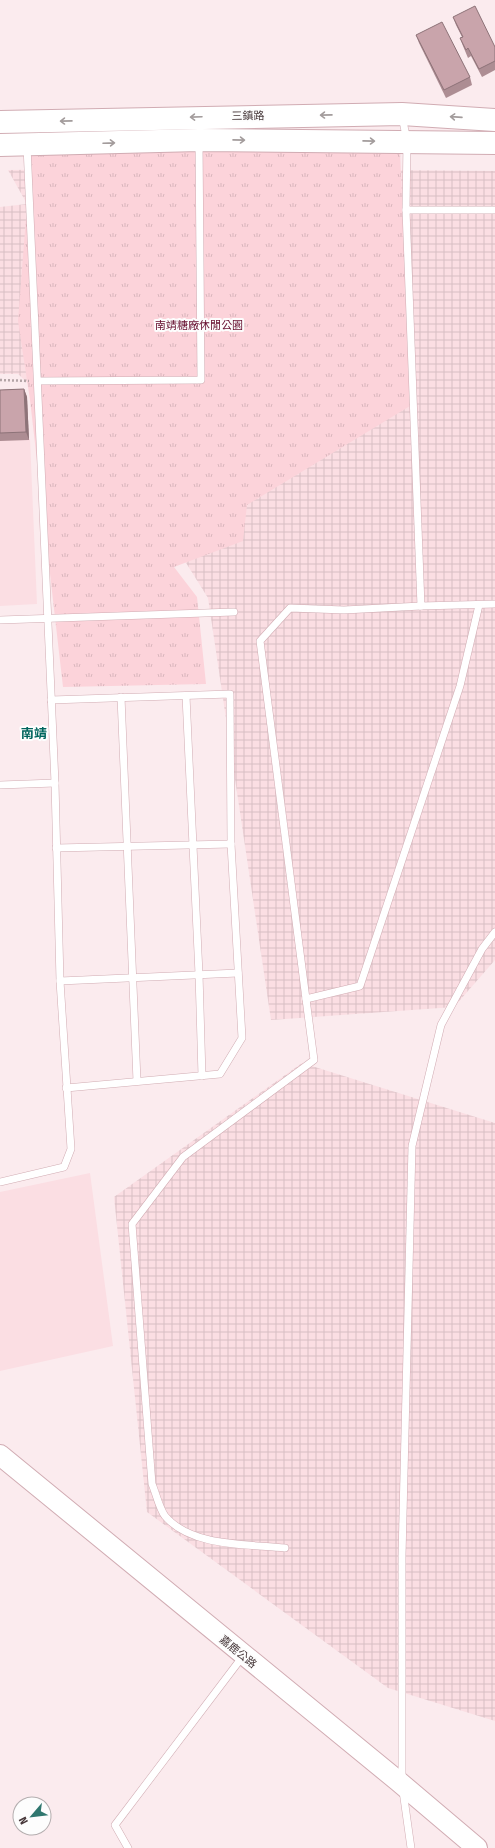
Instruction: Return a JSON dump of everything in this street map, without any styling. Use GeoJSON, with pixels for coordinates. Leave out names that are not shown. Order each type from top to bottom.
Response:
{"type":"FeatureCollection","features":[{"type":"Feature","properties":{"kind":"main road","name":"三鎮路"},"geometry":{"type":"LineString","coordinates":[[0,145],[27,134],[402,114],[495,120]]}},
{"type":"Feature","properties":{"kind":"main road","name":"三鎮路"},"geometry":{"type":"LineString","coordinates":[[0,122],[27,134],[199,140],[495,143]]}},
{"type":"Feature","properties":{"kind":"main road","name":"嘉鹿公路"},"geometry":{"type":"LineString","coordinates":[[0,1455],[402,1784],[477,1848]]}},
{"type":"Feature","properties":{"kind":"lane"},"geometry":{"type":"LineString","coordinates":[[402,114],[407,141],[406,210],[421,606]]}},
{"type":"Feature","properties":{"kind":"lane"},"geometry":{"type":"LineString","coordinates":[[0,1182],[64,1167],[71,1149],[60,981],[55,783],[27,134]]}},
{"type":"Feature","properties":{"kind":"lane"},"geometry":{"type":"LineString","coordinates":[[38,381],[201,380],[199,140]]}},
{"type":"Feature","properties":{"kind":"lane"},"geometry":{"type":"LineString","coordinates":[[406,210],[495,210]]}},
{"type":"Feature","properties":{"kind":"lane"},"geometry":{"type":"LineString","coordinates":[[284,1548],[202,1540],[187,1534],[165,1515],[152,1484],[132,1224],[183,1157],[314,1060],[260,641],[290,608],[344,610],[495,604]]}},
{"type":"Feature","properties":{"kind":"lane"},"geometry":{"type":"LineString","coordinates":[[306,999],[360,986],[460,686],[479,605]]}},
{"type":"Feature","properties":{"kind":"lane"},"geometry":{"type":"LineString","coordinates":[[0,620],[234,612]]}},
{"type":"Feature","properties":{"kind":"lane"},"geometry":{"type":"LineString","coordinates":[[51,700],[230,694],[231,844],[242,1038],[220,1074],[66,1088]]}},
{"type":"Feature","properties":{"kind":"lane"},"geometry":{"type":"LineString","coordinates":[[186,696],[199,974],[202,1076]]}},
{"type":"Feature","properties":{"kind":"lane"},"geometry":{"type":"LineString","coordinates":[[121,697],[131,977],[137,1081]]}},
{"type":"Feature","properties":{"kind":"lane"},"geometry":{"type":"LineString","coordinates":[[0,785],[55,783]]}},
{"type":"Feature","properties":{"kind":"lane"},"geometry":{"type":"LineString","coordinates":[[56,848],[127,845],[231,844]]}},
{"type":"Feature","properties":{"kind":"lane"},"geometry":{"type":"LineString","coordinates":[[411,1848],[402,1784],[402,1556],[412,1146],[442,1026],[482,949],[495,932]]}},
{"type":"Feature","properties":{"kind":"lane"},"geometry":{"type":"LineString","coordinates":[[60,981],[238,973]]}},
{"type":"Feature","properties":{"kind":"lane"},"geometry":{"type":"LineString","coordinates":[[128,1848],[115,1825],[244,1656]]}},
{"type":"Feature","properties":{"kind":"path"},"geometry":{"type":"LineString","coordinates":[[0,380],[38,381]]}},
{"type":"Feature","properties":{"kind":"shaded area"},"geometry":{"type":"Polygon","coordinates":[[[178,168],[495,171],[495,960],[454,1007],[271,1020],[208,598],[138,486],[18,374],[0,374],[0,207],[27,204],[8,170],[178,168]]]}},
{"type":"Feature","properties":{"kind":"shaded area"},"geometry":{"type":"Polygon","coordinates":[[[30,439],[37,604],[0,606],[0,440],[30,439]]]}},
{"type":"Feature","properties":{"kind":"shaded area"},"geometry":{"type":"Polygon","coordinates":[[[302,1063],[495,1123],[495,1721],[388,1688],[147,1512],[114,1197],[302,1063]]]}},
{"type":"Feature","properties":{"kind":"shaded area"},"geometry":{"type":"Polygon","coordinates":[[[90,1173],[113,1346],[0,1371],[0,1192],[90,1173]]]}},
{"type":"Feature","properties":{"kind":"green space","name":"南靖糖廠休閒公園"},"geometry":{"type":"Polygon","coordinates":[[[28,144],[400,150],[410,406],[247,505],[243,541],[174,567],[197,597],[206,684],[63,687],[30,400],[18,321],[27,205],[28,144]]]}},
{"type":"Feature","properties":{"kind":"building"},"geometry":{"type":"Polygon","coordinates":[[[475,6],[495,47],[495,61],[479,69],[468,48],[466,50],[460,38],[463,37],[453,17],[475,6]]]}},
{"type":"Feature","properties":{"kind":"building"},"geometry":{"type":"Polygon","coordinates":[[[442,22],[470,77],[444,90],[416,35],[442,22]]]}},
{"type":"Feature","properties":{"kind":"building"},"geometry":{"type":"Polygon","coordinates":[[[24,389],[26,432],[0,433],[0,390],[24,389]]]}},
{"type":"Feature","properties":{"kind":"district","name":"南靖"},"geometry":{"type":"Point","coordinates":[34,733]}}]}
